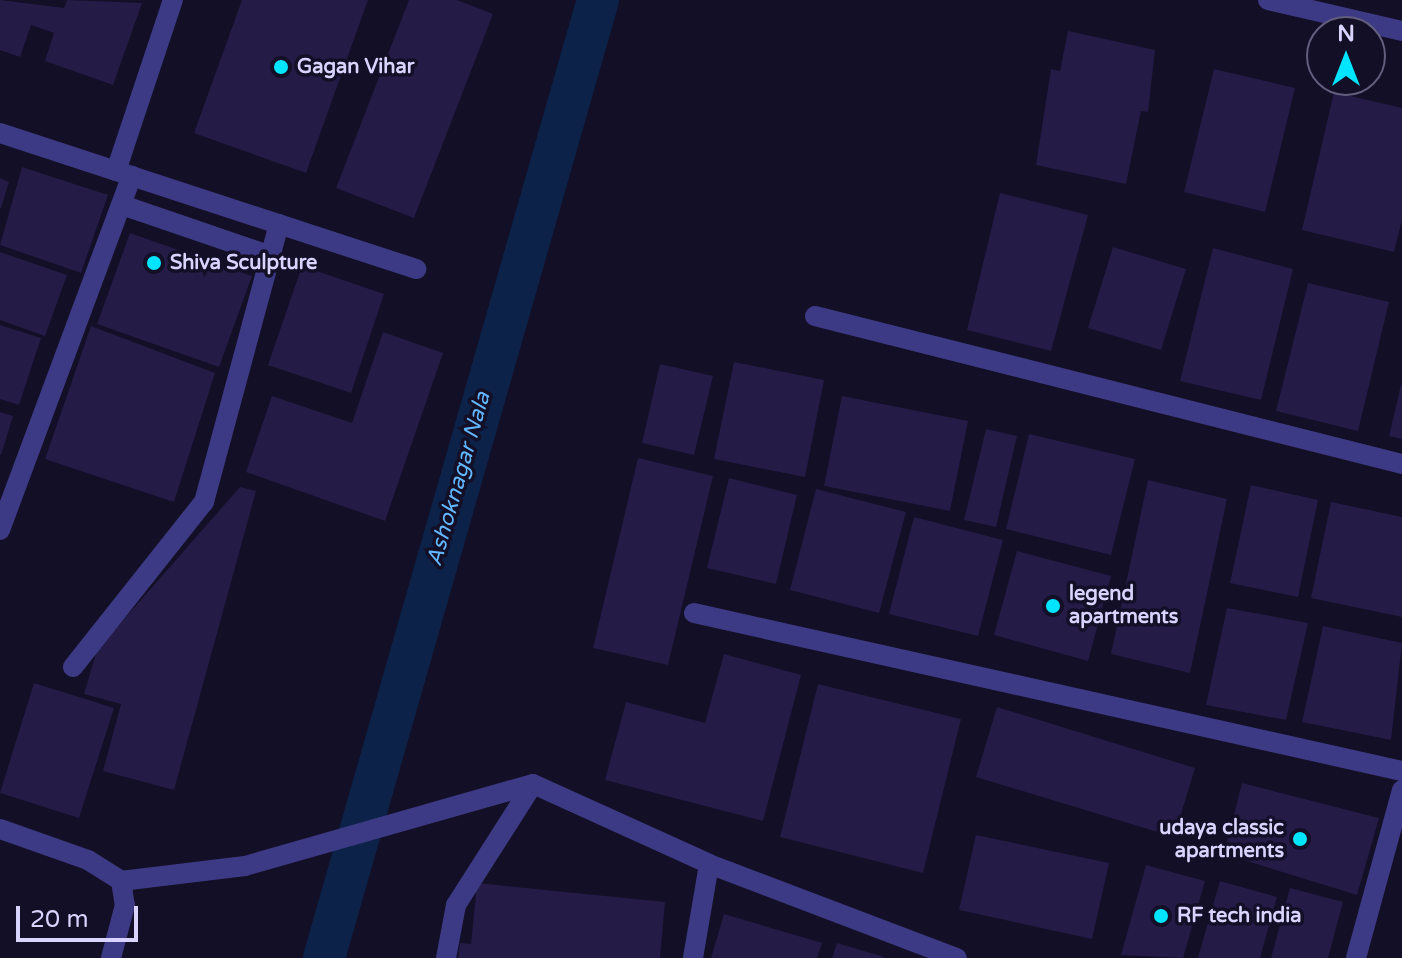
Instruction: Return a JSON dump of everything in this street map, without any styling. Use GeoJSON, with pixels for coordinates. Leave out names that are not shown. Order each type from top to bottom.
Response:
{"type":"FeatureCollection","features":[{"type":"Feature","properties":{"kind":"street"},"geometry":{"type":"LineString","coordinates":[[0,530],[122,205],[124,173],[173,0]]}},
{"type":"Feature","properties":{"kind":"street"},"geometry":{"type":"LineString","coordinates":[[1268,0],[1402,31]]}},
{"type":"Feature","properties":{"kind":"street"},"geometry":{"type":"LineString","coordinates":[[0,133],[416,269]]}},
{"type":"Feature","properties":{"kind":"street"},"geometry":{"type":"LineString","coordinates":[[122,205],[271,256]]}},
{"type":"Feature","properties":{"kind":"street"},"geometry":{"type":"LineString","coordinates":[[73,667],[204,502],[279,224]]}},
{"type":"Feature","properties":{"kind":"street"},"geometry":{"type":"LineString","coordinates":[[815,316],[1402,464]]}},
{"type":"Feature","properties":{"kind":"street"},"geometry":{"type":"LineString","coordinates":[[694,613],[1402,771]]}},
{"type":"Feature","properties":{"kind":"street"},"geometry":{"type":"LineString","coordinates":[[446,958],[456,905],[533,784]]}},
{"type":"Feature","properties":{"kind":"street"},"geometry":{"type":"LineString","coordinates":[[0,829],[88,860],[121,881],[245,866],[533,784],[709,864],[957,958]]}},
{"type":"Feature","properties":{"kind":"street"},"geometry":{"type":"LineString","coordinates":[[1356,958],[1402,790]]}},
{"type":"Feature","properties":{"kind":"street"},"geometry":{"type":"LineString","coordinates":[[693,958],[709,864]]}},
{"type":"Feature","properties":{"kind":"street"},"geometry":{"type":"LineString","coordinates":[[111,958],[125,905],[121,881]]}},
{"type":"Feature","properties":{"kind":"building"},"geometry":{"type":"Polygon","coordinates":[[[0,0],[64,8],[67,0],[142,3],[113,85],[45,61],[54,33],[31,25],[20,57],[0,50],[0,0]]]}},
{"type":"Feature","properties":{"kind":"building","name":"Gagan Vihar"},"geometry":{"type":"Polygon","coordinates":[[[242,0],[368,0],[306,173],[194,133],[242,0]]]}},
{"type":"Feature","properties":{"kind":"building"},"geometry":{"type":"Polygon","coordinates":[[[409,0],[457,0],[493,14],[414,218],[336,188],[409,0]]]}},
{"type":"Feature","properties":{"kind":"building"},"geometry":{"type":"Polygon","coordinates":[[[1068,31],[1155,50],[1148,112],[1141,111],[1126,184],[1036,165],[1051,69],[1060,71],[1068,31]]]}},
{"type":"Feature","properties":{"kind":"building"},"geometry":{"type":"Polygon","coordinates":[[[1214,69],[1295,88],[1265,212],[1184,192],[1214,69]]]}},
{"type":"Feature","properties":{"kind":"building"},"geometry":{"type":"Polygon","coordinates":[[[1333,96],[1351,96],[1402,108],[1402,220],[1394,252],[1302,230],[1333,96]]]}},
{"type":"Feature","properties":{"kind":"building"},"geometry":{"type":"Polygon","coordinates":[[[22,167],[108,195],[81,273],[0,245],[22,167]]]}},
{"type":"Feature","properties":{"kind":"building"},"geometry":{"type":"Polygon","coordinates":[[[0,178],[9,182],[1,208],[0,208],[0,178]]]}},
{"type":"Feature","properties":{"kind":"building"},"geometry":{"type":"Polygon","coordinates":[[[1000,193],[1088,215],[1051,351],[967,330],[1000,193]]]}},
{"type":"Feature","properties":{"kind":"building"},"geometry":{"type":"Polygon","coordinates":[[[130,233],[252,276],[219,367],[97,324],[130,233]]]}},
{"type":"Feature","properties":{"kind":"building"},"geometry":{"type":"Polygon","coordinates":[[[1113,247],[1186,269],[1161,350],[1088,328],[1113,247]]]}},
{"type":"Feature","properties":{"kind":"building"},"geometry":{"type":"Polygon","coordinates":[[[1213,248],[1293,269],[1261,400],[1180,381],[1213,248]]]}},
{"type":"Feature","properties":{"kind":"building"},"geometry":{"type":"Polygon","coordinates":[[[0,252],[67,275],[45,336],[0,320],[0,252]]]}},
{"type":"Feature","properties":{"kind":"building"},"geometry":{"type":"Polygon","coordinates":[[[302,266],[384,294],[351,393],[268,365],[302,266]]]}},
{"type":"Feature","properties":{"kind":"building"},"geometry":{"type":"Polygon","coordinates":[[[1308,283],[1389,302],[1358,431],[1276,411],[1308,283]]]}},
{"type":"Feature","properties":{"kind":"building"},"geometry":{"type":"Polygon","coordinates":[[[0,325],[41,338],[19,405],[0,399],[0,325]]]}},
{"type":"Feature","properties":{"kind":"building"},"geometry":{"type":"Polygon","coordinates":[[[91,326],[215,373],[174,502],[45,459],[91,326]]]}},
{"type":"Feature","properties":{"kind":"building"},"geometry":{"type":"Polygon","coordinates":[[[383,332],[443,353],[385,521],[246,472],[272,396],[352,423],[383,332]]]}},
{"type":"Feature","properties":{"kind":"building"},"geometry":{"type":"Polygon","coordinates":[[[734,362],[824,380],[805,477],[714,459],[734,362]]]}},
{"type":"Feature","properties":{"kind":"building"},"geometry":{"type":"Polygon","coordinates":[[[660,364],[713,376],[694,455],[642,443],[660,364]]]}},
{"type":"Feature","properties":{"kind":"building"},"geometry":{"type":"Polygon","coordinates":[[[1402,385],[1402,439],[1389,436],[1402,385]]]}},
{"type":"Feature","properties":{"kind":"building"},"geometry":{"type":"Polygon","coordinates":[[[842,396],[968,421],[950,511],[824,486],[842,396]]]}},
{"type":"Feature","properties":{"kind":"building"},"geometry":{"type":"Polygon","coordinates":[[[0,412],[13,416],[1,455],[0,454],[0,412]]]}},
{"type":"Feature","properties":{"kind":"building"},"geometry":{"type":"Polygon","coordinates":[[[986,429],[1017,436],[996,527],[964,520],[986,429]]]}},
{"type":"Feature","properties":{"kind":"building"},"geometry":{"type":"Polygon","coordinates":[[[1029,434],[1135,459],[1111,555],[1006,529],[1029,434]]]}},
{"type":"Feature","properties":{"kind":"building"},"geometry":{"type":"Polygon","coordinates":[[[638,458],[713,476],[668,665],[593,648],[638,458]]]}},
{"type":"Feature","properties":{"kind":"building"},"geometry":{"type":"Polygon","coordinates":[[[729,478],[797,495],[776,584],[707,568],[729,478]]]}},
{"type":"Feature","properties":{"kind":"building"},"geometry":{"type":"Polygon","coordinates":[[[1148,480],[1227,499],[1190,673],[1111,654],[1148,480]]]}},
{"type":"Feature","properties":{"kind":"building"},"geometry":{"type":"Polygon","coordinates":[[[1251,485],[1318,500],[1298,597],[1230,583],[1251,485]]]}},
{"type":"Feature","properties":{"kind":"building"},"geometry":{"type":"Polygon","coordinates":[[[240,487],[256,491],[174,790],[103,771],[121,704],[84,694],[97,650],[240,487]]]}},
{"type":"Feature","properties":{"kind":"building"},"geometry":{"type":"Polygon","coordinates":[[[816,489],[906,512],[879,613],[790,590],[816,489]]]}},
{"type":"Feature","properties":{"kind":"building"},"geometry":{"type":"Polygon","coordinates":[[[1331,502],[1402,517],[1402,617],[1311,598],[1331,502]]]}},
{"type":"Feature","properties":{"kind":"building"},"geometry":{"type":"Polygon","coordinates":[[[914,517],[1003,540],[978,636],[889,614],[914,517]]]}},
{"type":"Feature","properties":{"kind":"building","name":"legend apartments"},"geometry":{"type":"Polygon","coordinates":[[[1017,551],[1111,576],[1088,661],[994,635],[1017,551]]]}},
{"type":"Feature","properties":{"kind":"building"},"geometry":{"type":"Polygon","coordinates":[[[1227,608],[1308,623],[1286,720],[1206,705],[1227,608]]]}},
{"type":"Feature","properties":{"kind":"building"},"geometry":{"type":"Polygon","coordinates":[[[1323,626],[1402,643],[1391,740],[1302,722],[1323,626]]]}},
{"type":"Feature","properties":{"kind":"building"},"geometry":{"type":"Polygon","coordinates":[[[724,654],[801,675],[763,821],[605,780],[626,702],[705,723],[724,654]]]}},
{"type":"Feature","properties":{"kind":"building"},"geometry":{"type":"Polygon","coordinates":[[[34,683],[114,708],[79,818],[0,793],[34,683]]]}},
{"type":"Feature","properties":{"kind":"building"},"geometry":{"type":"Polygon","coordinates":[[[818,684],[961,719],[923,873],[780,837],[818,684]]]}},
{"type":"Feature","properties":{"kind":"building"},"geometry":{"type":"Polygon","coordinates":[[[997,707],[1195,768],[1174,837],[976,777],[997,707]]]}},
{"type":"Feature","properties":{"kind":"building","name":"udaya classic apartments"},"geometry":{"type":"Polygon","coordinates":[[[1242,783],[1379,818],[1357,895],[1224,854],[1242,783]]]}},
{"type":"Feature","properties":{"kind":"building"},"geometry":{"type":"Polygon","coordinates":[[[976,835],[1109,863],[1092,939],[959,910],[976,835]]]}},
{"type":"Feature","properties":{"kind":"building"},"geometry":{"type":"Polygon","coordinates":[[[1146,865],[1205,881],[1183,958],[1121,955],[1146,865]]]}},
{"type":"Feature","properties":{"kind":"building"},"geometry":{"type":"Polygon","coordinates":[[[1220,881],[1277,897],[1260,958],[1198,958],[1220,881]]]}},
{"type":"Feature","properties":{"kind":"building"},"geometry":{"type":"Polygon","coordinates":[[[477,883],[665,902],[660,958],[458,958],[460,943],[471,944],[477,883]]]}},
{"type":"Feature","properties":{"kind":"building"},"geometry":{"type":"Polygon","coordinates":[[[1290,888],[1343,902],[1328,958],[1271,958],[1290,888]]]}},
{"type":"Feature","properties":{"kind":"building"},"geometry":{"type":"Polygon","coordinates":[[[724,914],[822,943],[817,958],[711,958],[724,914]]]}},
{"type":"Feature","properties":{"kind":"building"},"geometry":{"type":"Polygon","coordinates":[[[837,943],[884,957],[884,958],[832,958],[837,943]]]}},
{"type":"Feature","properties":{"kind":"waterway","name":"Ashoknagar Nala"},"geometry":{"type":"LineString","coordinates":[[324,958],[598,0]]}},
{"type":"Feature","properties":{"kind":"place","name":"Gagan Vihar"},"geometry":{"type":"Point","coordinates":[281,67]}},
{"type":"Feature","properties":{"kind":"place","name":"Shiva Sculpture"},"geometry":{"type":"Point","coordinates":[154,263]}},
{"type":"Feature","properties":{"kind":"place","name":"legend apartments"},"geometry":{"type":"Point","coordinates":[1053,606]}},
{"type":"Feature","properties":{"kind":"place","name":"udaya classic apartments"},"geometry":{"type":"Point","coordinates":[1300,839]}},
{"type":"Feature","properties":{"kind":"place","name":"RF tech india"},"geometry":{"type":"Point","coordinates":[1161,916]}}]}
